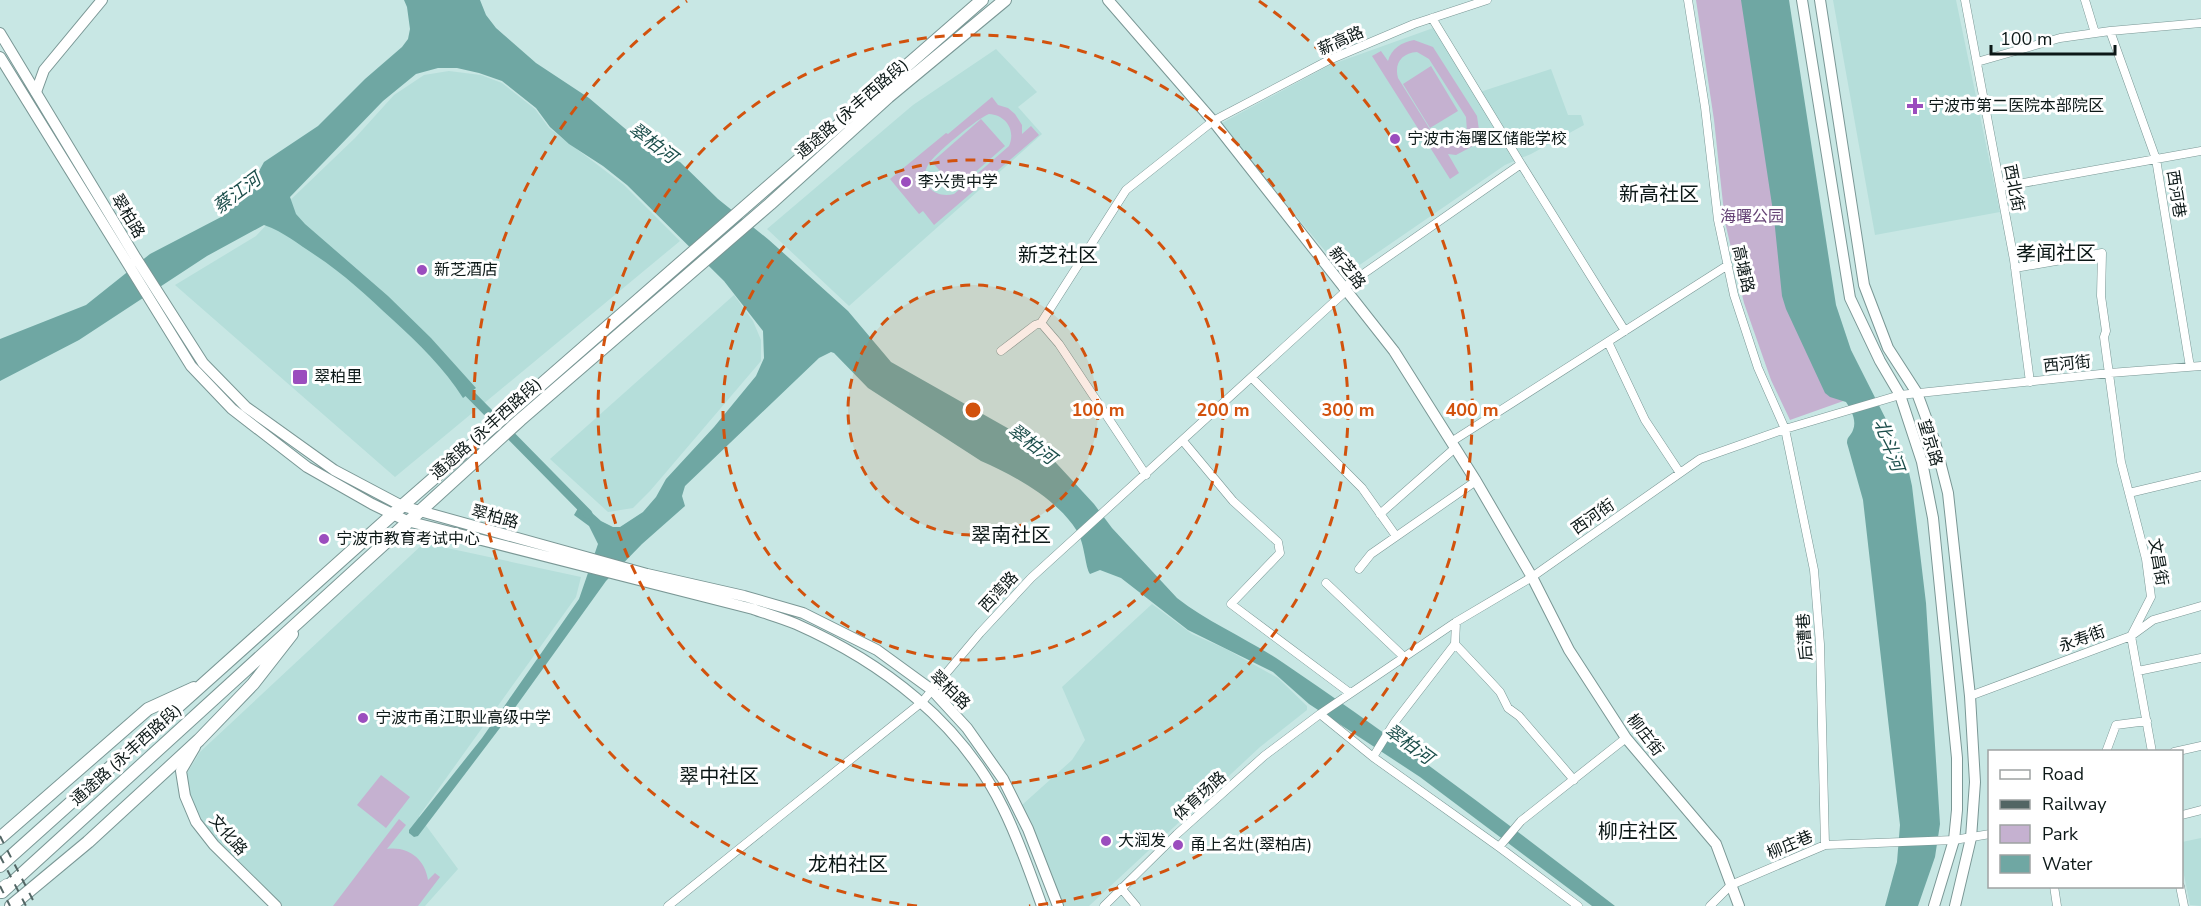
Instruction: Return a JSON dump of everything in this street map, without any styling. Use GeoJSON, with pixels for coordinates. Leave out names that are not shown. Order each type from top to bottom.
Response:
{"type":"FeatureCollection","features":[{"type":"Feature","properties":{"kind":"main road"},"geometry":{"type":"LineString","coordinates":[[36,92],[44,70],[102,0]]}},
{"type":"Feature","properties":{"kind":"main road","name":"通途路 (永丰西路段)"},"geometry":{"type":"LineString","coordinates":[[698,257],[752,201],[982,0]]}},
{"type":"Feature","properties":{"kind":"main road","name":"通途路 (永丰西路段)"},"geometry":{"type":"LineString","coordinates":[[0,866],[398,510],[483,444],[698,257],[770,204],[888,97],[1005,0]]}},
{"type":"Feature","properties":{"kind":"main road","name":"新芝路"},"geometry":{"type":"LineString","coordinates":[[1108,0],[1213,122],[1394,351],[1476,481],[1532,577]]}},
{"type":"Feature","properties":{"kind":"main road","name":"望京路"},"geometry":{"type":"LineString","coordinates":[[1802,0],[1850,298],[1880,361],[1900,395],[1922,462],[1933,519],[1957,758],[1957,810],[1954,840],[1934,906]]}},
{"type":"Feature","properties":{"kind":"main road","name":"望京路"},"geometry":{"type":"LineString","coordinates":[[1820,0],[1864,285],[1888,348],[1917,393],[1935,442],[1948,494],[1970,696],[1974,782],[1971,838],[1955,906]]}},
{"type":"Feature","properties":{"kind":"main road","name":"翠柏路"},"geometry":{"type":"LineString","coordinates":[[0,33],[131,260]]}},
{"type":"Feature","properties":{"kind":"main road","name":"翠柏路"},"geometry":{"type":"LineString","coordinates":[[0,57],[158,302],[203,363],[246,407],[334,470],[398,510],[407,521],[579,560]]}},
{"type":"Feature","properties":{"kind":"main road","name":"通途路 (永丰西路段)"},"geometry":{"type":"LineString","coordinates":[[2,890],[417,512],[483,444]]}},
{"type":"Feature","properties":{"kind":"main road","name":"翠柏路"},"geometry":{"type":"LineString","coordinates":[[398,510],[417,512],[753,609],[796,624],[864,659],[922,702],[950,731],[977,765],[1003,808],[1042,906]]}},
{"type":"Feature","properties":{"kind":"main road","name":"翠柏路"},"geometry":{"type":"LineString","coordinates":[[644,577],[744,596],[803,613],[877,650],[932,690],[967,728],[1003,779],[1028,829],[1058,906]]}},
{"type":"Feature","properties":{"kind":"main road","name":"柳庄街"},"geometry":{"type":"LineString","coordinates":[[1532,577],[1569,650],[1626,738],[1716,844],[1739,906]]}},
{"type":"Feature","properties":{"kind":"main road"},"geometry":{"type":"LineString","coordinates":[[11,906],[88,842],[199,740],[253,684],[314,607]]}},
{"type":"Feature","properties":{"kind":"main road"},"geometry":{"type":"LineString","coordinates":[[0,838],[148,709],[206,683]]}},
{"type":"Feature","properties":{"kind":"main road","name":"文化路"},"geometry":{"type":"LineString","coordinates":[[199,740],[181,771],[185,796],[196,822],[214,845],[276,906]]}},
{"type":"Feature","properties":{"kind":"street","name":"薪高路"},"geometry":{"type":"LineString","coordinates":[[1041,323],[1126,190],[1213,122],[1329,60],[1432,18],[1487,0]]}},
{"type":"Feature","properties":{"kind":"street","name":"高塘路"},"geometry":{"type":"LineString","coordinates":[[1688,0],[1705,107],[1718,220],[1734,295],[1758,368],[1785,429]]}},
{"type":"Feature","properties":{"kind":"street","name":"西北街"},"geometry":{"type":"LineString","coordinates":[[1965,0],[2015,268],[2030,382]]}},
{"type":"Feature","properties":{"kind":"street"},"geometry":{"type":"LineString","coordinates":[[2085,0],[2095,33]]}},
{"type":"Feature","properties":{"kind":"street"},"geometry":{"type":"LineString","coordinates":[[1432,18],[1625,331]]}},
{"type":"Feature","properties":{"kind":"street"},"geometry":{"type":"LineString","coordinates":[[1977,62],[2060,38],[2201,23]]}},
{"type":"Feature","properties":{"kind":"street","name":"西河巷"},"geometry":{"type":"LineString","coordinates":[[2110,31],[2156,159],[2190,367]]}},
{"type":"Feature","properties":{"kind":"street"},"geometry":{"type":"LineString","coordinates":[[2001,187],[2201,151]]}},
{"type":"Feature","properties":{"kind":"street","name":"西湾路"},"geometry":{"type":"LineString","coordinates":[[668,906],[922,702],[1003,607],[1075,536],[1146,475],[1345,290],[1521,164]]}},
{"type":"Feature","properties":{"kind":"street","name":"文昌街"},"geometry":{"type":"LineString","coordinates":[[2015,268],[2102,253],[2101,296],[2106,331],[2104,337],[2121,462],[2146,559],[2151,597],[2131,636]]}},
{"type":"Feature","properties":{"kind":"street"},"geometry":{"type":"LineString","coordinates":[[1380,514],[1453,445],[1728,265]]}},
{"type":"Feature","properties":{"kind":"street"},"geometry":{"type":"LineString","coordinates":[[1001,351],[1035,325],[1041,323],[1059,344],[1146,475]]}},
{"type":"Feature","properties":{"kind":"street"},"geometry":{"type":"LineString","coordinates":[[1608,342],[1645,420],[1680,473]]}},
{"type":"Feature","properties":{"kind":"street","name":"西河街"},"geometry":{"type":"LineString","coordinates":[[1350,693],[1456,622],[1532,577],[1700,459],[1785,429],[1900,395],[2201,366]]}},
{"type":"Feature","properties":{"kind":"street"},"geometry":{"type":"LineString","coordinates":[[1252,378],[1362,488],[1396,536]]}},
{"type":"Feature","properties":{"kind":"street","name":"后漕巷"},"geometry":{"type":"LineString","coordinates":[[1785,429],[1814,570],[1820,644],[1825,845]]}},
{"type":"Feature","properties":{"kind":"street"},"geometry":{"type":"LineString","coordinates":[[1183,441],[1233,501],[1278,542],[1280,553],[1231,604],[1350,693]]}},
{"type":"Feature","properties":{"kind":"street"},"geometry":{"type":"LineString","coordinates":[[2129,493],[2201,476]]}},
{"type":"Feature","properties":{"kind":"street"},"geometry":{"type":"LineString","coordinates":[[1359,569],[1371,554],[1476,481]]}},
{"type":"Feature","properties":{"kind":"street"},"geometry":{"type":"LineString","coordinates":[[1326,583],[1404,657]]}},
{"type":"Feature","properties":{"kind":"street","name":"永寿街"},"geometry":{"type":"LineString","coordinates":[[1970,696],[2131,636],[2153,620],[2201,606]]}},
{"type":"Feature","properties":{"kind":"street"},"geometry":{"type":"LineString","coordinates":[[1373,757],[1394,723],[1455,644],[1456,622]]}},
{"type":"Feature","properties":{"kind":"street"},"geometry":{"type":"LineString","coordinates":[[2131,636],[2152,750]]}},
{"type":"Feature","properties":{"kind":"street"},"geometry":{"type":"LineString","coordinates":[[1455,644],[1490,680],[1500,692],[1508,708],[1527,725],[1574,780]]}},
{"type":"Feature","properties":{"kind":"street"},"geometry":{"type":"LineString","coordinates":[[2138,671],[2201,658]]}},
{"type":"Feature","properties":{"kind":"street","name":"体育场路"},"geometry":{"type":"LineString","coordinates":[[1104,906],[1264,756],[1350,693]]}},
{"type":"Feature","properties":{"kind":"street"},"geometry":{"type":"LineString","coordinates":[[1320,714],[1373,757],[1501,845],[1578,906]]}},
{"type":"Feature","properties":{"kind":"street"},"geometry":{"type":"LineString","coordinates":[[2107,750],[2116,725],[2147,721]]}},
{"type":"Feature","properties":{"kind":"street"},"geometry":{"type":"LineString","coordinates":[[1501,845],[1521,821],[1626,738]]}},
{"type":"Feature","properties":{"kind":"street"},"geometry":{"type":"LineString","coordinates":[[2183,750],[2201,746]]}},
{"type":"Feature","properties":{"kind":"street"},"geometry":{"type":"LineString","coordinates":[[2183,814],[2201,810]]}},
{"type":"Feature","properties":{"kind":"street","name":"柳庄巷"},"geometry":{"type":"LineString","coordinates":[[1710,906],[1731,885],[1825,845],[1954,840],[1988,834]]}},
{"type":"Feature","properties":{"kind":"street"},"geometry":{"type":"LineString","coordinates":[[1121,888],[1136,906]]}},
{"type":"Feature","properties":{"kind":"street"},"geometry":{"type":"LineString","coordinates":[[2054,888],[2057,906]]}},
{"type":"Feature","properties":{"kind":"street"},"geometry":{"type":"LineString","coordinates":[[2180,888],[2184,906]]}},
{"type":"Feature","properties":{"kind":"shaded area","name":"宁波市第二医院本部院区"},"geometry":{"type":"Polygon","coordinates":[[[1833,0],[1956,0],[2000,212],[1875,235],[1833,0]]]}},
{"type":"Feature","properties":{"kind":"shaded area","name":"宁波市海曙区储能学校"},"geometry":{"type":"Polygon","coordinates":[[[1436,27],[1477,93],[1551,69],[1568,115],[1581,115],[1584,125],[1531,154],[1505,165],[1345,275],[1220,124],[1330,65],[1436,27]]]}},
{"type":"Feature","properties":{"kind":"shaded area","name":"李兴贵中学"},"geometry":{"type":"Polygon","coordinates":[[[996,49],[1037,92],[1018,107],[1042,134],[849,306],[767,229],[913,105],[996,49]]]}},
{"type":"Feature","properties":{"kind":"shaded area","name":"新芝酒店"},"geometry":{"type":"Polygon","coordinates":[[[449,71],[481,75],[502,83],[535,109],[549,128],[624,185],[680,241],[395,477],[175,285],[256,236],[355,138],[394,95],[424,75],[449,71]]]}},
{"type":"Feature","properties":{"kind":"shaded area"},"geometry":{"type":"Polygon","coordinates":[[[734,295],[753,321],[761,340],[761,361],[633,508],[608,512],[550,459],[734,295]]]}},
{"type":"Feature","properties":{"kind":"shaded area","name":"宁波市甬江职业高级中学"},"geometry":{"type":"Polygon","coordinates":[[[424,543],[581,577],[576,597],[419,816],[458,869],[425,906],[280,906],[218,843],[200,819],[189,794],[186,775],[200,752],[424,543]]]}},
{"type":"Feature","properties":{"kind":"shaded area"},"geometry":{"type":"Polygon","coordinates":[[[1152,604],[1192,634],[1226,649],[1278,678],[1307,706],[1307,710],[1260,747],[1089,906],[1062,906],[1022,805],[1072,760],[1085,740],[1062,687],[1152,604]]]}},
{"type":"Feature","properties":{"kind":"shaded area"},"geometry":{"type":"Polygon","coordinates":[[[2201,838],[2201,906],[2190,905],[2183,870],[2183,842],[2201,838]]]}},
{"type":"Feature","properties":{"kind":"green space","name":"海曙公园"},"geometry":{"type":"Polygon","coordinates":[[[1696,0],[1744,0],[1849,399],[1790,420],[1771,380],[1744,303],[1725,222],[1714,120],[1696,0]]]}},
{"type":"Feature","properties":{"kind":"green space"},"geometry":{"type":"Polygon","coordinates":[[[1414,40],[1433,47],[1477,116],[1478,139],[1473,146],[1456,155],[1448,154],[1459,173],[1450,179],[1372,56],[1381,51],[1388,61],[1394,50],[1414,40]],[[1417,52],[1407,54],[1398,63],[1398,78],[1436,139],[1445,143],[1456,143],[1467,132],[1466,117],[1429,59],[1417,52]]]}},
{"type":"Feature","properties":{"kind":"green space"},"geometry":{"type":"Polygon","coordinates":[[[1431,66],[1458,111],[1430,128],[1403,84],[1431,66]]]}},
{"type":"Feature","properties":{"kind":"green space"},"geometry":{"type":"Polygon","coordinates":[[[992,97],[998,105],[1008,108],[1015,114],[1022,125],[1022,134],[1031,126],[1039,135],[934,225],[923,211],[919,214],[890,179],[946,133],[948,134],[992,97]],[[989,114],[976,122],[932,160],[925,176],[931,190],[940,194],[954,194],[1009,146],[1011,134],[1008,124],[995,115],[989,114]]]}},
{"type":"Feature","properties":{"kind":"green space"},"geometry":{"type":"Polygon","coordinates":[[[981,119],[1005,146],[956,189],[932,162],[981,119]]]}},
{"type":"Feature","properties":{"kind":"green space"},"geometry":{"type":"Polygon","coordinates":[[[381,775],[410,797],[386,828],[357,805],[381,775]]]}},
{"type":"Feature","properties":{"kind":"green space"},"geometry":{"type":"Polygon","coordinates":[[[399,819],[406,825],[387,849],[402,850],[414,856],[423,866],[428,880],[435,873],[440,877],[418,906],[333,906],[399,819]]]}},
{"type":"Feature","properties":{"kind":"water","name":"翠柏河"},"geometry":{"type":"Polygon","coordinates":[[[404,0],[480,0],[486,15],[496,28],[536,63],[589,98],[649,149],[680,162],[718,199],[769,240],[848,311],[891,362],[1046,452],[1177,598],[1282,662],[1367,721],[1492,812],[1615,906],[1592,906],[1420,777],[1309,704],[1273,672],[1188,630],[1121,578],[1100,570],[1090,574],[1077,531],[1058,508],[1034,489],[981,461],[868,388],[831,352],[819,358],[685,486],[682,496],[685,506],[642,544],[606,581],[509,716],[418,836],[414,837],[409,830],[482,738],[579,599],[598,544],[589,526],[574,515],[581,503],[601,521],[613,527],[620,527],[643,512],[656,497],[666,479],[714,427],[756,376],[764,358],[763,331],[724,281],[627,185],[569,144],[550,127],[536,108],[502,81],[457,68],[438,68],[416,74],[383,101],[290,197],[296,214],[305,224],[388,296],[431,338],[476,388],[463,398],[431,357],[356,286],[326,262],[278,231],[264,225],[207,256],[79,340],[0,381],[0,339],[86,305],[150,254],[223,216],[248,191],[264,162],[318,126],[365,79],[402,47],[408,39],[410,29],[404,0]]]}},
{"type":"Feature","properties":{"kind":"water","name":"北斗河"},"geometry":{"type":"Polygon","coordinates":[[[1741,0],[1789,0],[1836,305],[1851,350],[1906,459],[1912,486],[1926,603],[1940,824],[1935,857],[1918,906],[1885,906],[1897,862],[1900,825],[1863,500],[1847,443],[1853,430],[1854,419],[1846,402],[1825,393],[1782,296],[1774,218],[1741,0]]]}},
{"type":"Feature","properties":{"kind":"waterway"},"geometry":{"type":"LineString","coordinates":[[461,385],[588,514]]}},
{"type":"Feature","properties":{"kind":"railway"},"geometry":{"type":"LineString","coordinates":[[0,836],[36,906]]}},
{"type":"Feature","properties":{"kind":"railway"},"geometry":{"type":"LineString","coordinates":[[0,856],[26,906]]}},
{"type":"Feature","properties":{"kind":"railway"},"geometry":{"type":"LineString","coordinates":[[0,886],[10,906]]}},
{"type":"Feature","properties":{"kind":"place","name":"宁波市第二医院本部院区"},"geometry":{"type":"Point","coordinates":[1915,106]}},
{"type":"Feature","properties":{"kind":"place","name":"宁波市海曙区储能学校"},"geometry":{"type":"Point","coordinates":[1395,139]}},
{"type":"Feature","properties":{"kind":"place","name":"李兴贵中学"},"geometry":{"type":"Point","coordinates":[906,182]}},
{"type":"Feature","properties":{"kind":"place","name":"新芝酒店"},"geometry":{"type":"Point","coordinates":[422,270]}},
{"type":"Feature","properties":{"kind":"place","name":"翠柏里"},"geometry":{"type":"Point","coordinates":[300,377]}},
{"type":"Feature","properties":{"kind":"place","name":"宁波市教育考试中心"},"geometry":{"type":"Point","coordinates":[324,539]}},
{"type":"Feature","properties":{"kind":"place","name":"宁波市甬江职业高级中学"},"geometry":{"type":"Point","coordinates":[363,718]}},
{"type":"Feature","properties":{"kind":"place","name":"大润发"},"geometry":{"type":"Point","coordinates":[1106,841]}},
{"type":"Feature","properties":{"kind":"place","name":"甬上名灶(翠柏店)"},"geometry":{"type":"Point","coordinates":[1178,845]}},
{"type":"Feature","properties":{"kind":"district","name":"新高社区"},"geometry":{"type":"Point","coordinates":[1659,194]}},
{"type":"Feature","properties":{"kind":"district","name":"孝闻社区"},"geometry":{"type":"Point","coordinates":[2056,253]}},
{"type":"Feature","properties":{"kind":"district","name":"新芝社区"},"geometry":{"type":"Point","coordinates":[1058,255]}},
{"type":"Feature","properties":{"kind":"district","name":"翠南社区"},"geometry":{"type":"Point","coordinates":[1011,535]}},
{"type":"Feature","properties":{"kind":"district","name":"翠中社区"},"geometry":{"type":"Point","coordinates":[719,776]}},
{"type":"Feature","properties":{"kind":"district","name":"柳庄社区"},"geometry":{"type":"Point","coordinates":[1638,831]}},
{"type":"Feature","properties":{"kind":"district","name":"龙柏社区"},"geometry":{"type":"Point","coordinates":[848,864]}},
{"type":"Feature","properties":{"kind":"water label","name":"蔡江河"},"geometry":{"type":"Point","coordinates":[237,193]}}]}
